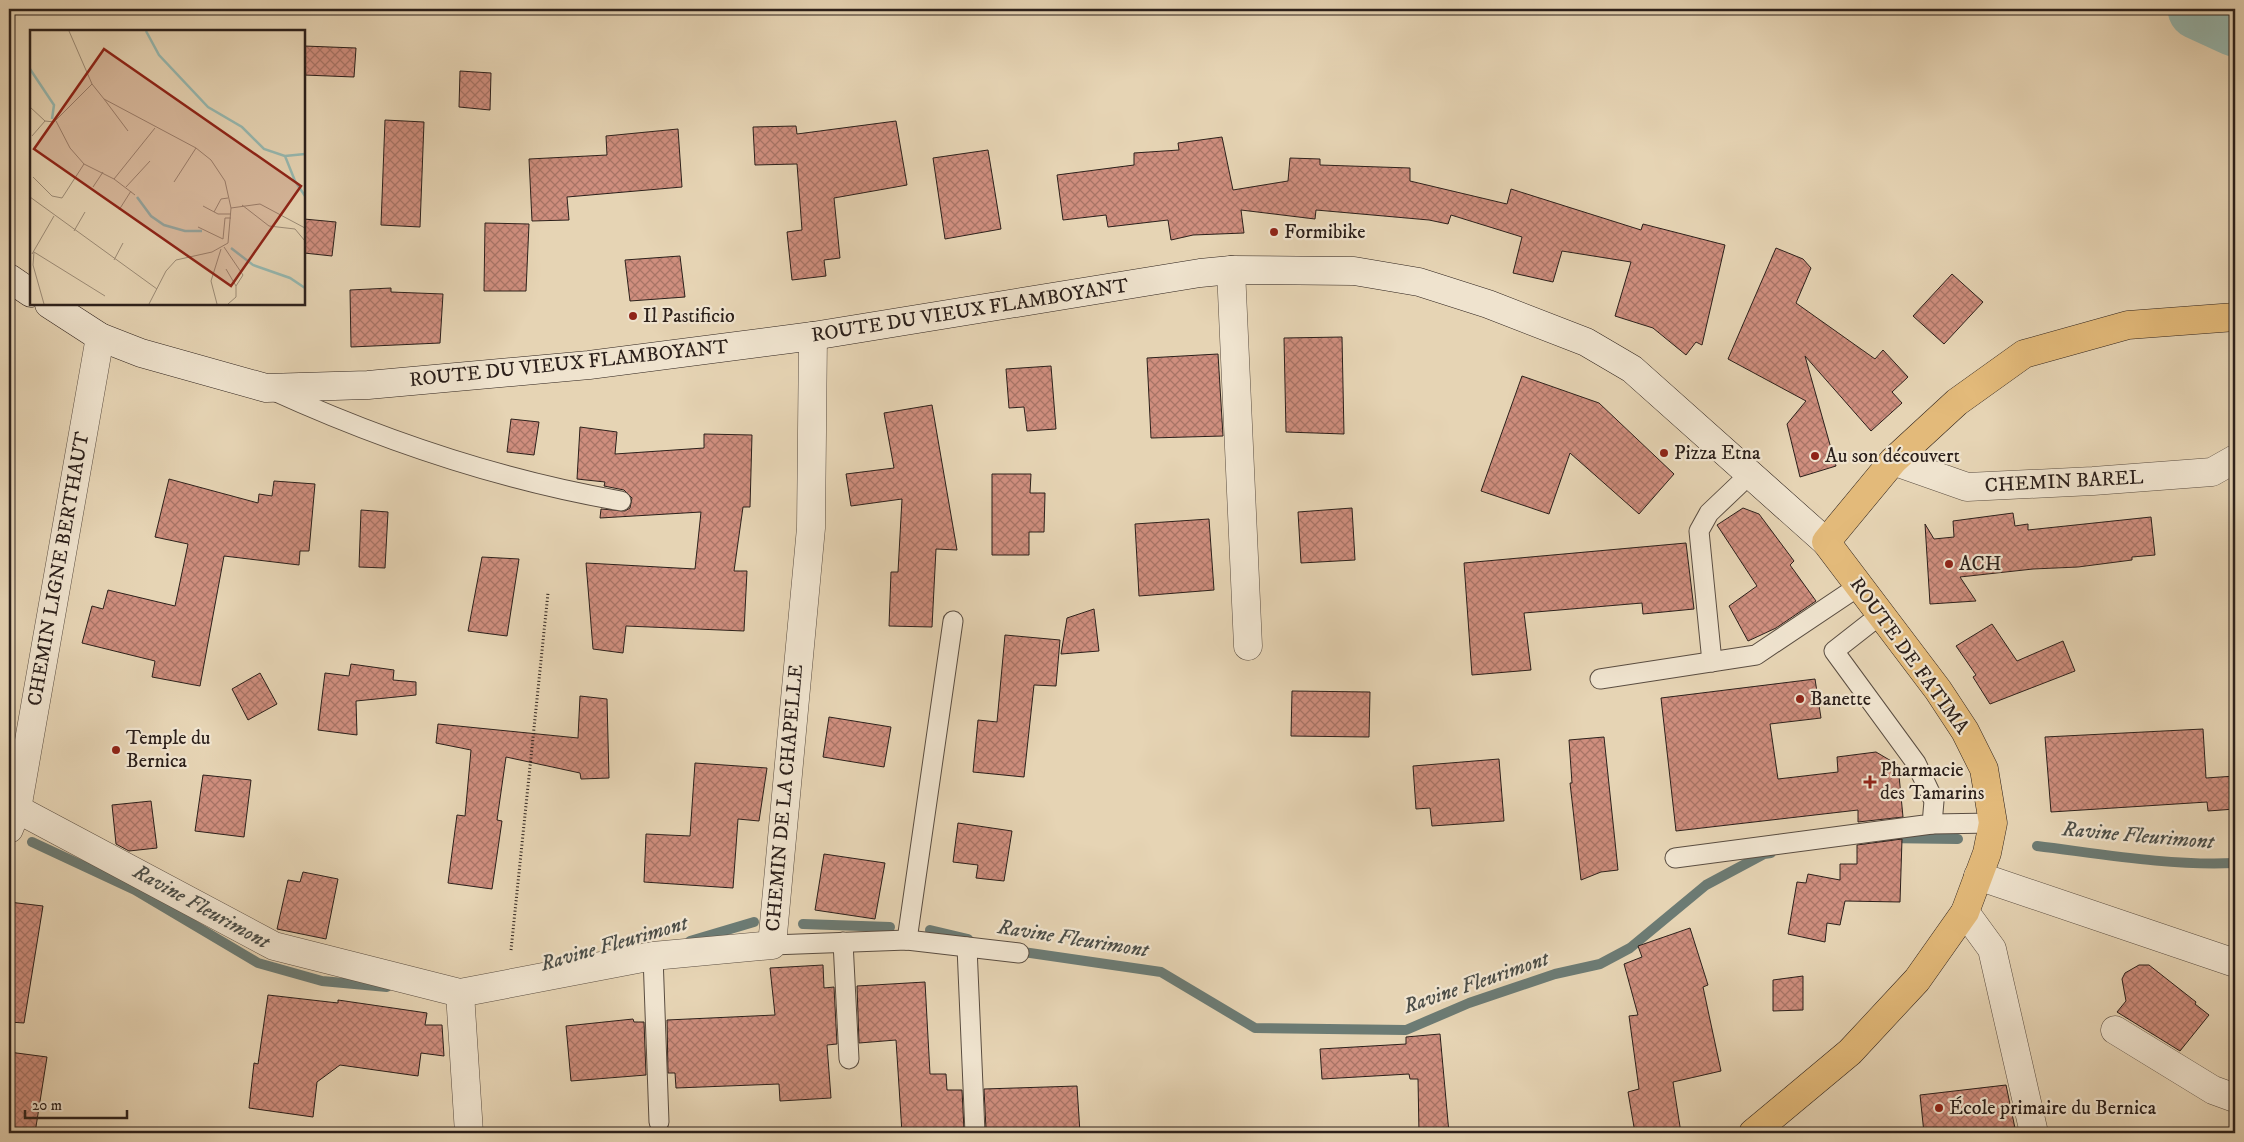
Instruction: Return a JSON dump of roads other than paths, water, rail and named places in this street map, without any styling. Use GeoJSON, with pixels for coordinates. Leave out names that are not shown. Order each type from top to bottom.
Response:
{"type":"FeatureCollection","features":[{"type":"Feature","properties":{"kind":"main road"},"geometry":{"type":"LineString","coordinates":[[1826,542],[1893,462],[1957,402],[2024,354],[2128,325],[2235,317]]}},
{"type":"Feature","properties":{"kind":"main road","name":"ROUTE DE FATIMA"},"geometry":{"type":"LineString","coordinates":[[1753,1133],[1850,1052],[1917,980],[1965,912],[1987,854],[1993,823],[1984,769],[1965,732],[1938,690],[1826,542]]}},
{"type":"Feature","properties":{"kind":"street","name":"ROUTE DU VIEUX FLAMBOYANT"},"geometry":{"type":"LineString","coordinates":[[51,305],[100,337],[142,353],[266,388],[368,385],[589,365],[813,336],[1231,270],[1354,271],[1419,282],[1488,304],[1578,338],[1632,369],[1826,542]]}},
{"type":"Feature","properties":{"kind":"street"},"geometry":{"type":"LineString","coordinates":[[1231,270],[1248,646]]}},
{"type":"Feature","properties":{"kind":"street"},"geometry":{"type":"LineString","coordinates":[[9,278],[30,291]]}},
{"type":"Feature","properties":{"kind":"street","name":"CHEMIN DE LA CHAPELLE"},"geometry":{"type":"LineString","coordinates":[[13,819],[274,946],[460,993],[653,956],[772,945],[811,528],[813,336]]}},
{"type":"Feature","properties":{"kind":"street","name":"CHEMIN LIGNE BERTHAUT"},"geometry":{"type":"LineString","coordinates":[[13,819],[100,337]]}},
{"type":"Feature","properties":{"kind":"street","name":"CHEMIN BAREL"},"geometry":{"type":"LineString","coordinates":[[1893,462],[1967,487],[2093,481],[2212,472],[2235,459]]}},
{"type":"Feature","properties":{"kind":"street"},"geometry":{"type":"LineString","coordinates":[[1978,876],[2235,963]]}},
{"type":"Feature","properties":{"kind":"street"},"geometry":{"type":"LineString","coordinates":[[1965,912],[1992,949],[2034,1133]]}},
{"type":"Feature","properties":{"kind":"street"},"geometry":{"type":"LineString","coordinates":[[460,993],[470,1133]]}},
{"type":"Feature","properties":{"kind":"street"},"geometry":{"type":"LineString","coordinates":[[2115,1030],[2213,1090],[2235,1098]]}},
{"type":"Feature","properties":{"kind":"lane"},"geometry":{"type":"LineString","coordinates":[[266,388],[329,416],[490,472],[567,491],[621,501]]}},
{"type":"Feature","properties":{"kind":"lane"},"geometry":{"type":"LineString","coordinates":[[1712,662],[1698,530],[1709,513],[1750,474]]}},
{"type":"Feature","properties":{"kind":"lane"},"geometry":{"type":"LineString","coordinates":[[1600,679],[1756,655],[1858,586]]}},
{"type":"Feature","properties":{"kind":"lane"},"geometry":{"type":"LineString","coordinates":[[1880,615],[1834,651],[1916,763],[1934,801],[1932,824]]}},
{"type":"Feature","properties":{"kind":"lane"},"geometry":{"type":"LineString","coordinates":[[907,940],[953,620]]}},
{"type":"Feature","properties":{"kind":"lane"},"geometry":{"type":"LineString","coordinates":[[1675,858],[1932,824],[1993,823]]}},
{"type":"Feature","properties":{"kind":"lane"},"geometry":{"type":"LineString","coordinates":[[772,945],[907,940],[1019,953]]}},
{"type":"Feature","properties":{"kind":"lane"},"geometry":{"type":"LineString","coordinates":[[843,942],[849,1059]]}},
{"type":"Feature","properties":{"kind":"lane"},"geometry":{"type":"LineString","coordinates":[[967,947],[975,1133]]}},
{"type":"Feature","properties":{"kind":"lane"},"geometry":{"type":"LineString","coordinates":[[653,956],[659,1122]]}},
{"type":"Feature","properties":{"kind":"waterway"},"geometry":{"type":"LineString","coordinates":[[2198,9],[2235,26]]}},
{"type":"Feature","properties":{"kind":"waterway","name":"Ravine Fleurimont"},"geometry":{"type":"LineString","coordinates":[[1882,838],[1958,839]]}},
{"type":"Feature","properties":{"kind":"waterway","name":"Ravine Fleurimont"},"geometry":{"type":"LineString","coordinates":[[32,842],[135,890],[258,963],[322,981],[387,987]]}},
{"type":"Feature","properties":{"kind":"waterway","name":"Ravine Fleurimont"},"geometry":{"type":"LineString","coordinates":[[2037,846],[2160,861],[2235,863]]}},
{"type":"Feature","properties":{"kind":"waterway","name":"Ravine Fleurimont"},"geometry":{"type":"LineString","coordinates":[[1016,951],[1161,972],[1255,1028],[1406,1030],[1469,1003],[1555,974],[1600,964],[1630,948],[1706,885],[1764,854],[1771,853]]}},
{"type":"Feature","properties":{"kind":"waterway","name":"Ravine Fleurimont"},"geometry":{"type":"LineString","coordinates":[[690,941],[754,922]]}},
{"type":"Feature","properties":{"kind":"waterway","name":"Ravine Fleurimont"},"geometry":{"type":"LineString","coordinates":[[803,924],[890,927]]}},
{"type":"Feature","properties":{"kind":"waterway","name":"Ravine Fleurimont"},"geometry":{"type":"LineString","coordinates":[[930,930],[968,939]]}},
{"type":"Feature","properties":{"kind":"place","name":"Formibike"},"geometry":{"type":"Point","coordinates":[1274,232]}},
{"type":"Feature","properties":{"kind":"place","name":"Il Pastificio"},"geometry":{"type":"Point","coordinates":[633,316]}},
{"type":"Feature","properties":{"kind":"place","name":"Pizza Etna"},"geometry":{"type":"Point","coordinates":[1664,453]}},
{"type":"Feature","properties":{"kind":"place","name":"Au son découvert"},"geometry":{"type":"Point","coordinates":[1815,456]}},
{"type":"Feature","properties":{"kind":"place","name":"ACH"},"geometry":{"type":"Point","coordinates":[1949,564]}},
{"type":"Feature","properties":{"kind":"place","name":"Banette"},"geometry":{"type":"Point","coordinates":[1800,699]}},
{"type":"Feature","properties":{"kind":"place","name":"Temple du Bernica"},"geometry":{"type":"Point","coordinates":[116,750]}},
{"type":"Feature","properties":{"kind":"place","name":"Pharmacie des Tamarins"},"geometry":{"type":"Point","coordinates":[1870,782]}},
{"type":"Feature","properties":{"kind":"place","name":"École primaire du Bernica"},"geometry":{"type":"Point","coordinates":[1939,1108]}}]}
